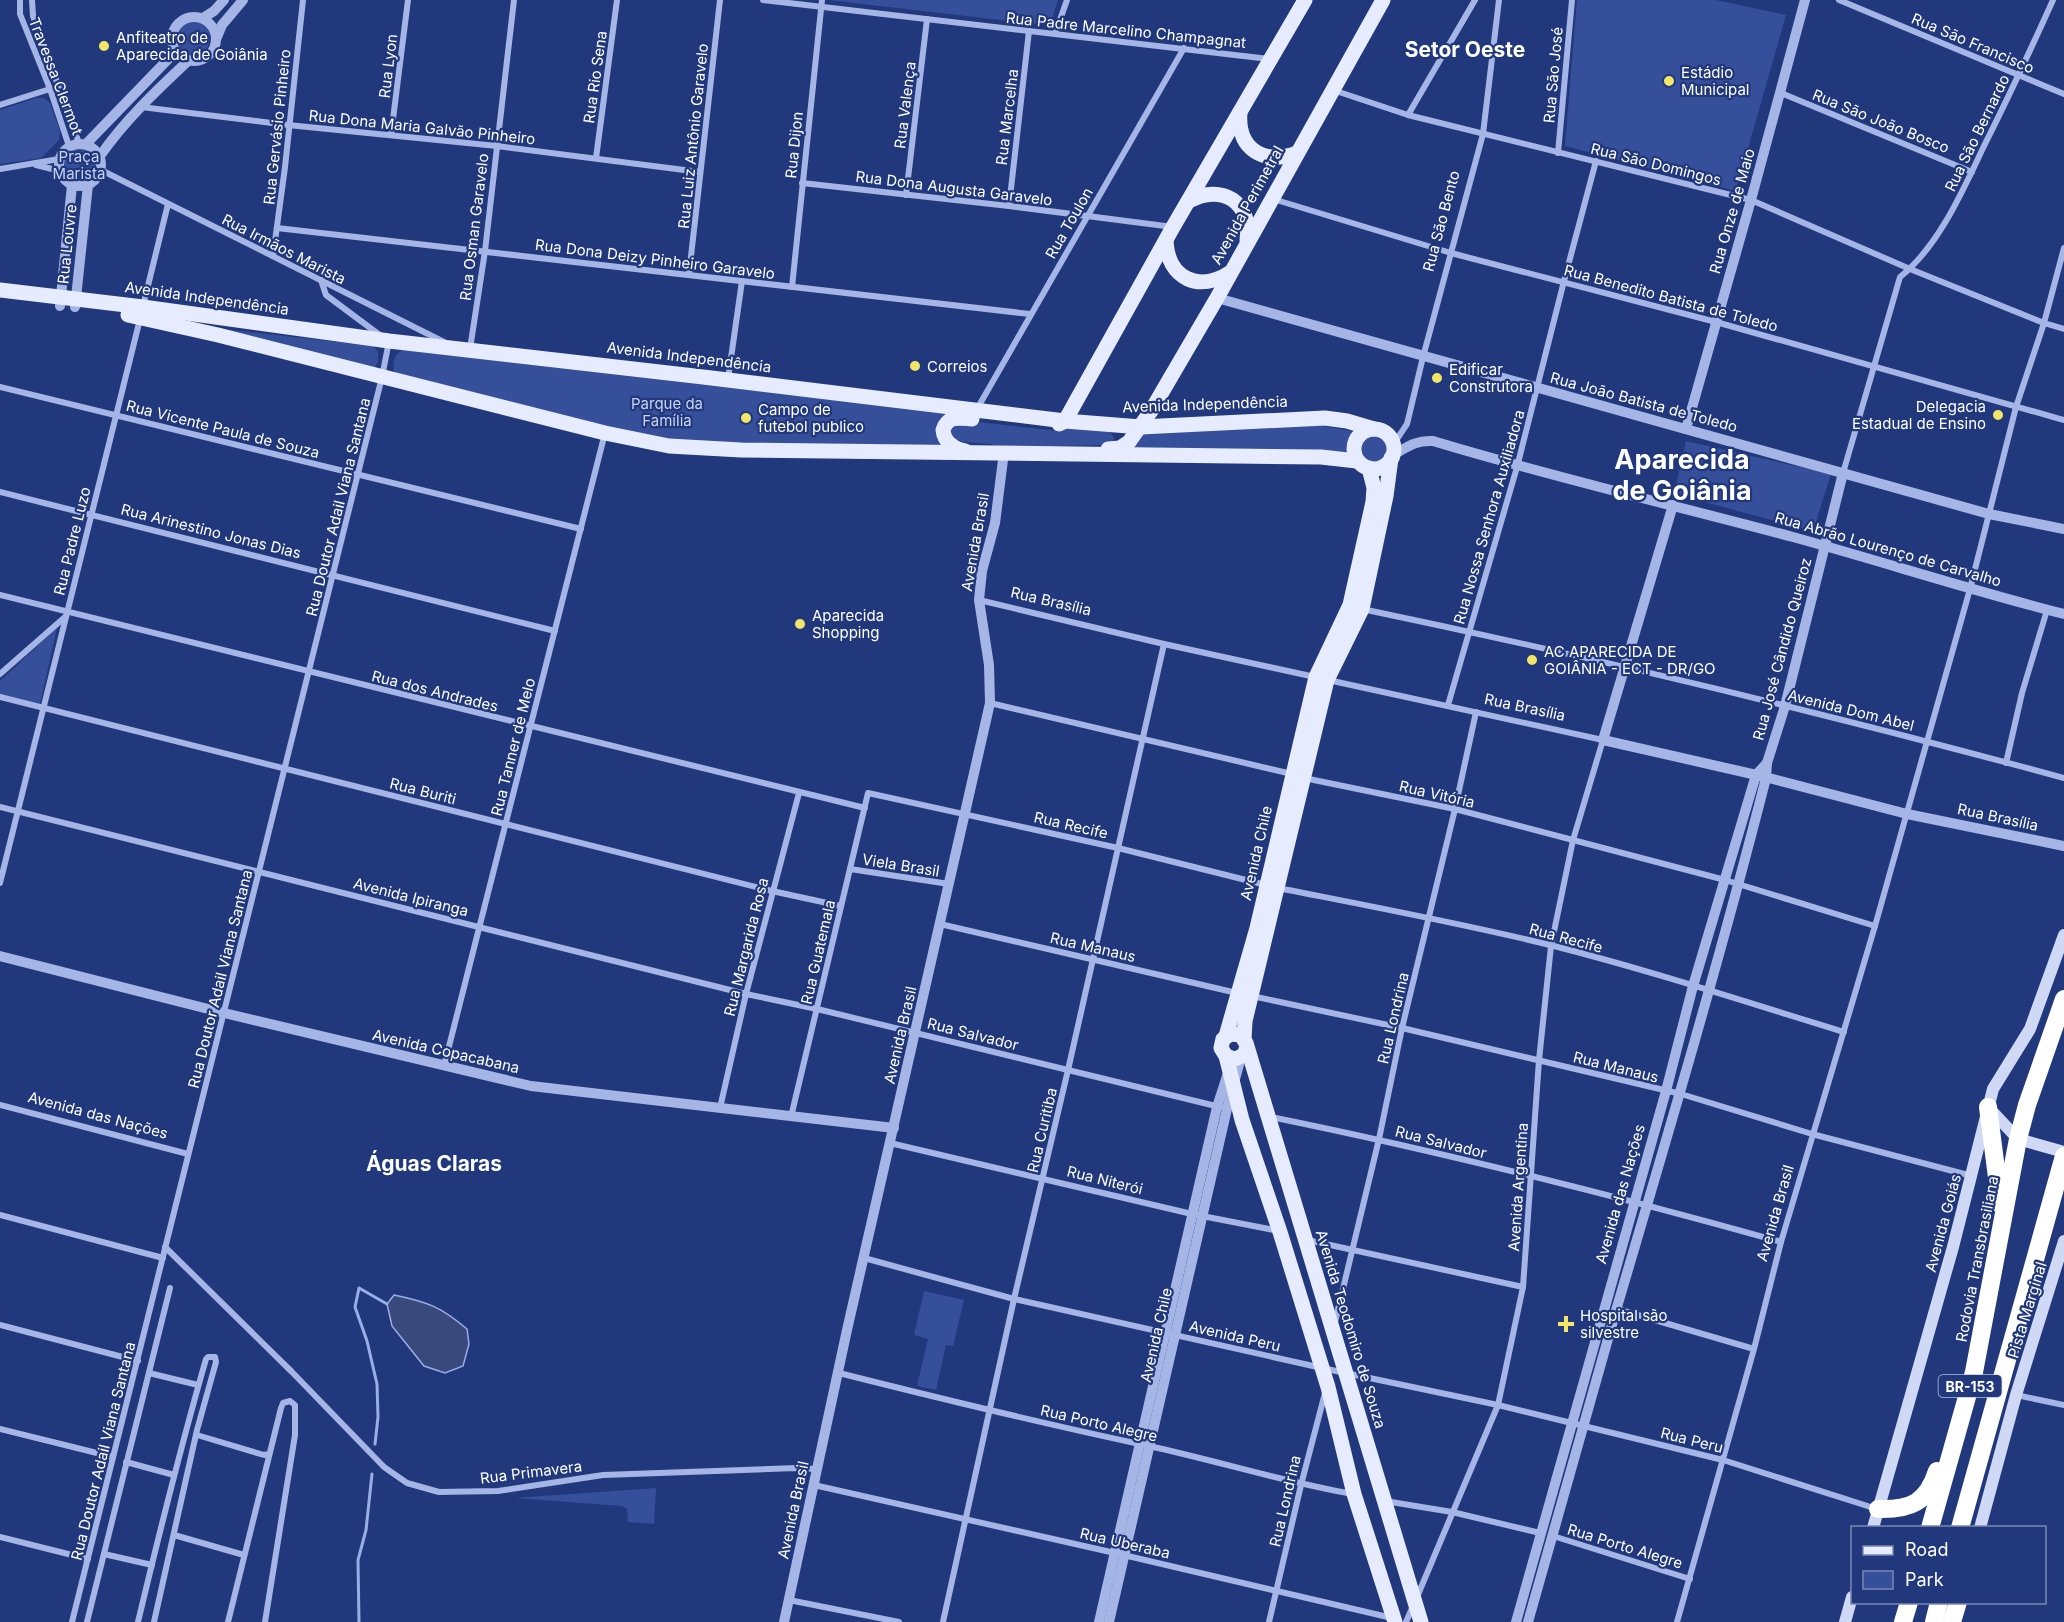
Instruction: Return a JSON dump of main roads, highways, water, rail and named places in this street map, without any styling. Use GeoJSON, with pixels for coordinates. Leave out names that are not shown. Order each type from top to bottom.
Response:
{"type":"FeatureCollection","features":[{"type":"Feature","properties":{"kind":"highway","name":"Rodovia Transbrasiliana"},"geometry":{"type":"LineString","coordinates":[[1930,1526],[1974,1372],[2018,1139],[2027,1105],[2064,999]]}},
{"type":"Feature","properties":{"kind":"highway"},"geometry":{"type":"LineString","coordinates":[[1988,1107],[1997,1177],[1999,1242]]}},
{"type":"Feature","properties":{"kind":"highway","name":"BR-153"},"geometry":{"type":"LineString","coordinates":[[1960,1526],[2030,1284],[2064,1154]]}},
{"type":"Feature","properties":{"kind":"highway"},"geometry":{"type":"LineString","coordinates":[[2030,1284],[2064,1204]]}},
{"type":"Feature","properties":{"kind":"highway"},"geometry":{"type":"LineString","coordinates":[[1878,1509],[1897,1510],[1907,1507],[1924,1497],[1932,1487],[1962,1390],[1974,1372]]}},
{"type":"Feature","properties":{"kind":"highway"},"geometry":{"type":"LineString","coordinates":[[1903,1622],[1908,1604]]}},
{"type":"Feature","properties":{"kind":"highway"},"geometry":{"type":"LineString","coordinates":[[1934,1622],[1938,1604]]}},
{"type":"Feature","properties":{"kind":"highway"},"geometry":{"type":"LineString","coordinates":[[1952,1622],[1957,1604]]}},
{"type":"Feature","properties":{"kind":"main road"},"geometry":{"type":"LineString","coordinates":[[969,452],[958,449],[945,438],[943,430],[950,420],[956,418],[1045,426],[1065,421],[1173,227],[1305,0]]}},
{"type":"Feature","properties":{"kind":"main road","name":"Avenida Perimetral"},"geometry":{"type":"LineString","coordinates":[[1108,449],[1125,446],[1141,427],[1217,298],[1383,0]]}},
{"type":"Feature","properties":{"kind":"main road"},"geometry":{"type":"LineString","coordinates":[[1240,112],[1239,126],[1244,140],[1255,151],[1268,158],[1283,158],[1297,153]]}},
{"type":"Feature","properties":{"kind":"main road"},"geometry":{"type":"LineString","coordinates":[[1189,201],[1217,194],[1227,196],[1236,202],[1247,218],[1249,228],[1247,243]]}},
{"type":"Feature","properties":{"kind":"main road"},"geometry":{"type":"LineString","coordinates":[[1166,241],[1166,254],[1172,266],[1181,275],[1193,281],[1213,281],[1231,272]]}},
{"type":"Feature","properties":{"kind":"main road","name":"Avenida Independência"},"geometry":{"type":"LineString","coordinates":[[0,290],[142,312],[1114,426],[1141,427],[1325,418],[1374,429]]}},
{"type":"Feature","properties":{"kind":"main road","name":"Avenida Independência"},"geometry":{"type":"LineString","coordinates":[[0,300],[68,302]]}},
{"type":"Feature","properties":{"kind":"main road","name":"Avenida Independência"},"geometry":{"type":"LineString","coordinates":[[142,312],[382,377],[654,444],[698,448],[1321,457],[1363,465]]}},
{"type":"Feature","properties":{"kind":"main road"},"geometry":{"type":"LineString","coordinates":[[1043,454],[1063,449],[1108,449],[1115,446],[1117,442],[1114,426]]}},
{"type":"Feature","properties":{"kind":"main road"},"geometry":{"type":"LineString","coordinates":[[1374,429],[1386,434],[1393,453],[1379,468],[1363,465],[1354,451],[1357,438],[1361,433],[1374,429]]}},
{"type":"Feature","properties":{"kind":"main road","name":"Rua São Bento"},"geometry":{"type":"LineString","coordinates":[[1322,678],[1356,607],[1386,496],[1393,453]]}},
{"type":"Feature","properties":{"kind":"main road","name":"Rua São Bento"},"geometry":{"type":"LineString","coordinates":[[1356,607],[1374,488],[1363,465]]}},
{"type":"Feature","properties":{"kind":"main road","name":"Avenida Chile"},"geometry":{"type":"LineString","coordinates":[[1244,1048],[1246,995],[1322,678]]}},
{"type":"Feature","properties":{"kind":"main road","name":"Avenida Goiás"},"geometry":{"type":"LineString","coordinates":[[1873,1526],[1972,1176],[1993,1089],[2030,1029],[2064,935]]}},
{"type":"Feature","properties":{"kind":"main road","name":"Avenida Chile"},"geometry":{"type":"LineString","coordinates":[[1227,1063],[1221,1044],[1246,995]]}},
{"type":"Feature","properties":{"kind":"main road"},"geometry":{"type":"LineString","coordinates":[[1226,1036],[1236,1034],[1244,1048],[1227,1063],[1242,1120],[1280,1232],[1328,1387],[1354,1494],[1410,1621]]}},
{"type":"Feature","properties":{"kind":"main road","name":"Avenida Teodomiro de Souza"},"geometry":{"type":"LineString","coordinates":[[1244,1048],[1267,1116],[1415,1601],[1410,1621]]}},
{"type":"Feature","properties":{"kind":"main road"},"geometry":{"type":"LineString","coordinates":[[1988,1107],[2018,1139],[2064,1154]]}},
{"type":"Feature","properties":{"kind":"main road","name":"Pista Marginal"},"geometry":{"type":"LineString","coordinates":[[1980,1526],[2016,1395],[2064,1240]]}},
{"type":"Feature","properties":{"kind":"main road"},"geometry":{"type":"LineString","coordinates":[[1845,1622],[1851,1601]]}},
{"type":"Feature","properties":{"kind":"waterway"},"geometry":{"type":"LineString","coordinates":[[375,1444],[378,1417],[377,1384],[367,1341],[355,1307],[359,1288],[387,1304]]}},
{"type":"Feature","properties":{"kind":"waterway"},"geometry":{"type":"LineString","coordinates":[[359,1622],[358,1560],[366,1530],[372,1474]]}},
{"type":"Feature","properties":{"kind":"place","name":"Anfiteatro de Aparecida de Goiânia"},"geometry":{"type":"Point","coordinates":[104,46]}},
{"type":"Feature","properties":{"kind":"place","name":"Estádio Municipal"},"geometry":{"type":"Point","coordinates":[1669,81]}},
{"type":"Feature","properties":{"kind":"place","name":"Correios"},"geometry":{"type":"Point","coordinates":[915,366]}},
{"type":"Feature","properties":{"kind":"place","name":"Edificar Construtora"},"geometry":{"type":"Point","coordinates":[1437,378]}},
{"type":"Feature","properties":{"kind":"place","name":"Delegacia Estadual de Ensino"},"geometry":{"type":"Point","coordinates":[1998,415]}},
{"type":"Feature","properties":{"kind":"place","name":"Campo de futebol publico"},"geometry":{"type":"Point","coordinates":[746,418]}},
{"type":"Feature","properties":{"kind":"place","name":"Aparecida Shopping"},"geometry":{"type":"Point","coordinates":[800,624]}},
{"type":"Feature","properties":{"kind":"place","name":"AC APARECIDA DE GOIÂNIA - ECT - DR/GO"},"geometry":{"type":"Point","coordinates":[1532,660]}},
{"type":"Feature","properties":{"kind":"place","name":"Hospital são silvestre"},"geometry":{"type":"Point","coordinates":[1566,1324]}},
{"type":"Feature","properties":{"kind":"district","name":"Setor Oeste"},"geometry":{"type":"Point","coordinates":[1465,49]}},
{"type":"Feature","properties":{"kind":"district","name":"Aparecida de Goiânia"},"geometry":{"type":"Point","coordinates":[1682,474]}},
{"type":"Feature","properties":{"kind":"district","name":"Águas Claras"},"geometry":{"type":"Point","coordinates":[434,1163]}},
{"type":"Feature","properties":{"kind":"park label","name":"Praça Marista"},"geometry":{"type":"Point","coordinates":[79,164]}},
{"type":"Feature","properties":{"kind":"park label","name":"Parque da Família"},"geometry":{"type":"Point","coordinates":[667,412]}}]}
